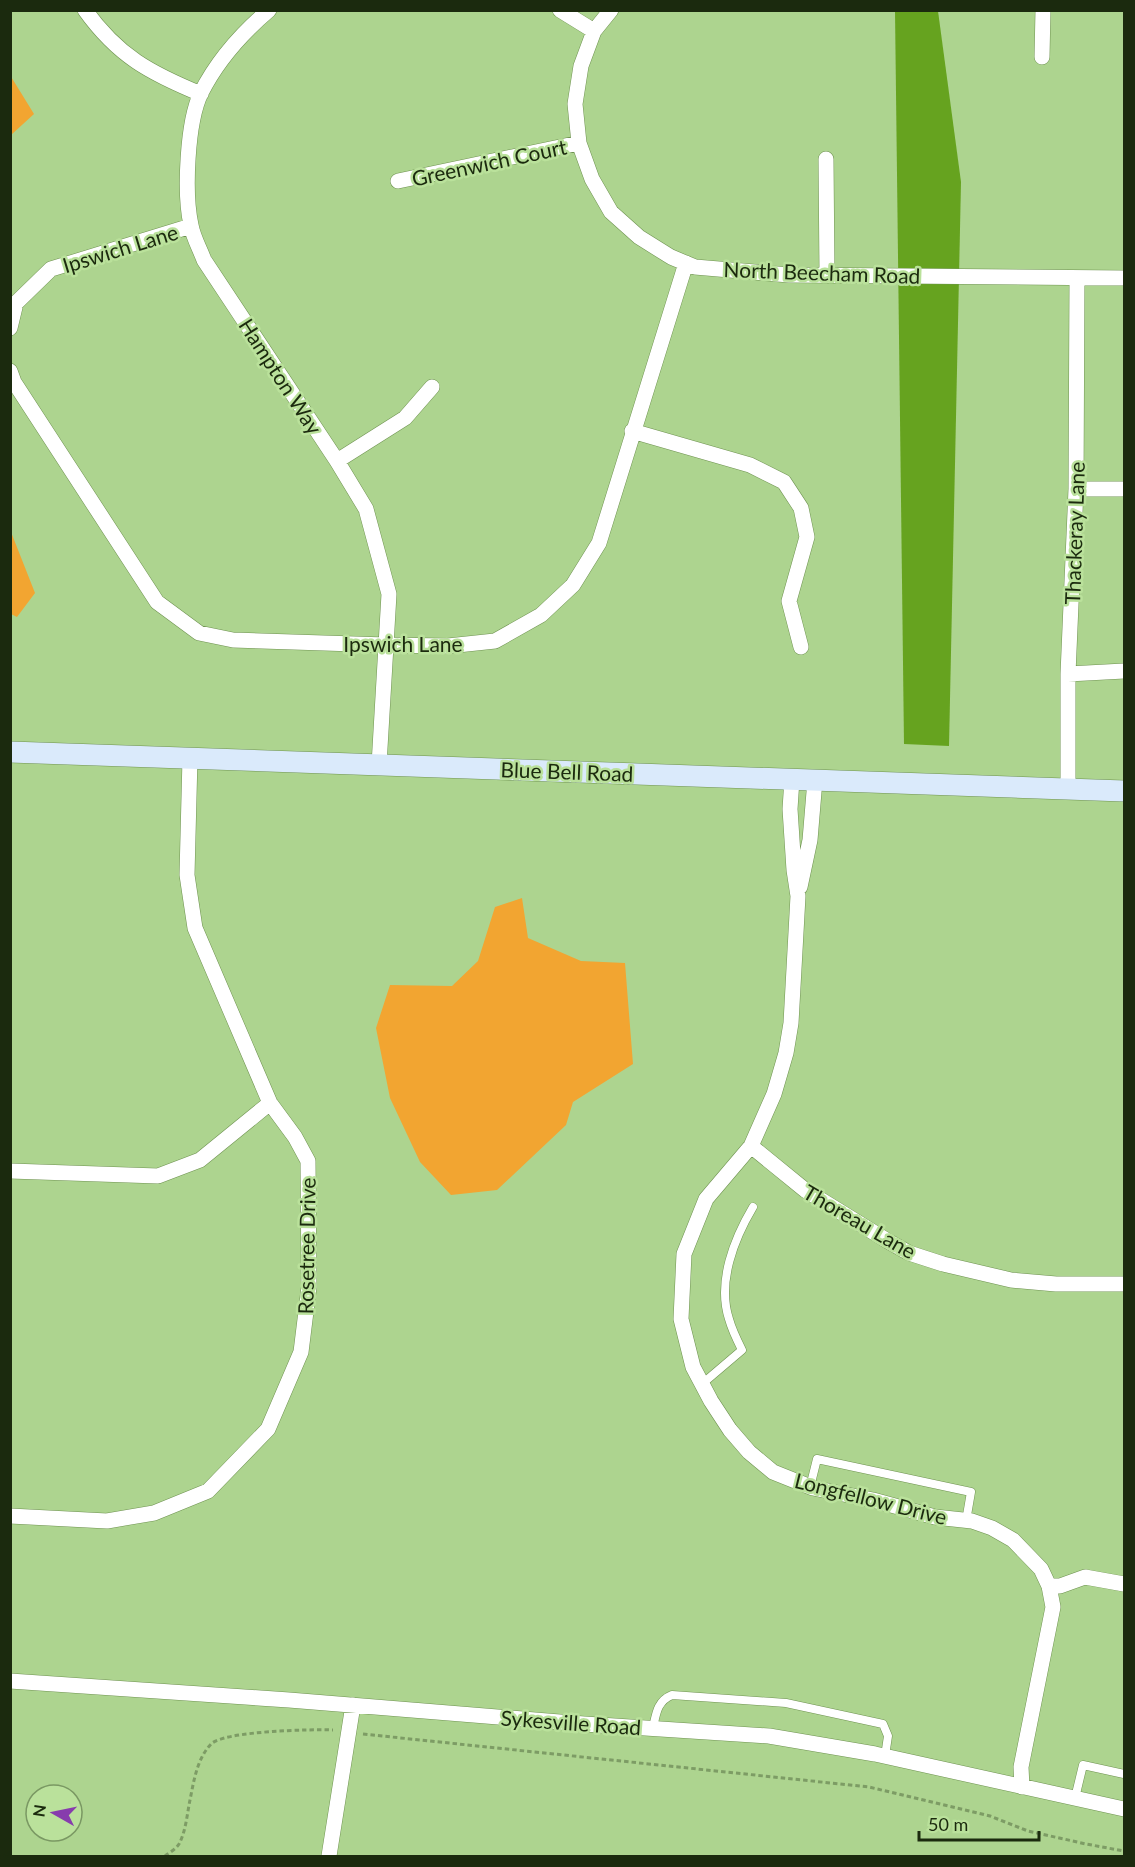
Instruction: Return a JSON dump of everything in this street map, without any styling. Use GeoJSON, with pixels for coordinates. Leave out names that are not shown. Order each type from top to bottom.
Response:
{"type":"FeatureCollection","features":[{"type":"Feature","properties":{"kind":"street"},"geometry":{"type":"LineString","coordinates":[[85,10],[102,34],[122,52],[167,80],[201,94]]}},
{"type":"Feature","properties":{"kind":"street","name":"Hampton Way"},"geometry":{"type":"LineString","coordinates":[[268,10],[246,30],[226,55],[201,94],[192,127],[187,166],[191,226],[204,260],[337,461],[366,509],[389,594],[380,765]]}},
{"type":"Feature","properties":{"kind":"street"},"geometry":{"type":"LineString","coordinates":[[560,10],[594,31]]}},
{"type":"Feature","properties":{"kind":"street","name":"North Beecham Road"},"geometry":{"type":"LineString","coordinates":[[611,10],[594,31],[581,66],[575,104],[579,143],[584,161],[596,187],[611,212],[654,248],[695,267],[770,274],[1125,278]]}},
{"type":"Feature","properties":{"kind":"street"},"geometry":{"type":"LineString","coordinates":[[1042,57],[1043,10]]}},
{"type":"Feature","properties":{"kind":"street","name":"Greenwich Court"},"geometry":{"type":"LineString","coordinates":[[398,181],[579,143]]}},
{"type":"Feature","properties":{"kind":"street"},"geometry":{"type":"LineString","coordinates":[[826,159],[827,274]]}},
{"type":"Feature","properties":{"kind":"street","name":"Ipswich Lane"},"geometry":{"type":"LineString","coordinates":[[10,328],[16,303],[51,270],[191,226]]}},
{"type":"Feature","properties":{"kind":"street","name":"Ipswich Lane"},"geometry":{"type":"LineString","coordinates":[[10,371],[14,382],[157,602],[199,633],[233,640],[386,645],[448,646],[495,641],[541,615],[573,585],[599,543],[686,263]]}},
{"type":"Feature","properties":{"kind":"street","name":"Thackeray Lane"},"geometry":{"type":"LineString","coordinates":[[1068,789],[1068,674],[1076,489],[1077,278]]}},
{"type":"Feature","properties":{"kind":"street"},"geometry":{"type":"LineString","coordinates":[[337,461],[405,418],[432,387]]}},
{"type":"Feature","properties":{"kind":"street"},"geometry":{"type":"LineString","coordinates":[[632,431],[750,465],[784,482],[801,508],[807,537],[789,601],[801,647]]}},
{"type":"Feature","properties":{"kind":"street"},"geometry":{"type":"LineString","coordinates":[[1076,489],[1125,489]]}},
{"type":"Feature","properties":{"kind":"street"},"geometry":{"type":"LineString","coordinates":[[1068,674],[1125,671]]}},
{"type":"Feature","properties":{"kind":"street","name":"Blue Bell Road"},"geometry":{"type":"LineString","coordinates":[[10,752],[1125,791]]}},
{"type":"Feature","properties":{"kind":"street","name":"Rosetree Drive"},"geometry":{"type":"LineString","coordinates":[[10,1516],[107,1521],[154,1513],[208,1491],[268,1429],[301,1352],[309,1287],[308,1161],[295,1137],[270,1103],[195,928],[187,875],[190,758]]}},
{"type":"Feature","properties":{"kind":"street","name":"Longfellow Drive"},"geometry":{"type":"LineString","coordinates":[[792,779],[790,809],[798,896]]}},
{"type":"Feature","properties":{"kind":"street","name":"Longfellow Drive"},"geometry":{"type":"LineString","coordinates":[[815,780],[810,840],[798,896],[791,1023],[786,1053],[774,1095],[751,1146],[706,1199],[684,1254],[681,1320],[693,1367],[702,1384],[730,1430],[749,1452],[773,1472],[810,1487],[992,1528],[1013,1540],[1041,1569],[1049,1586],[1053,1607],[1021,1767],[1022,1786]]}},
{"type":"Feature","properties":{"kind":"street"},"geometry":{"type":"LineString","coordinates":[[10,1171],[158,1176],[200,1160],[270,1103]]}},
{"type":"Feature","properties":{"kind":"street","name":"Thoreau Lane"},"geometry":{"type":"LineString","coordinates":[[751,1146],[805,1190],[909,1253],[943,1264],[1011,1280],[1056,1284],[1125,1284]]}},
{"type":"Feature","properties":{"kind":"street"},"geometry":{"type":"LineString","coordinates":[[1049,1586],[1060,1586],[1085,1577],[1125,1584]]}},
{"type":"Feature","properties":{"kind":"street","name":"Sykesville Road"},"geometry":{"type":"LineString","coordinates":[[10,1681],[769,1736],[885,1756],[1125,1809]]}},
{"type":"Feature","properties":{"kind":"street"},"geometry":{"type":"LineString","coordinates":[[329,1857],[353,1705]]}},
{"type":"Feature","properties":{"kind":"lane"},"geometry":{"type":"LineString","coordinates":[[702,1384],[742,1350],[728,1318],[727,1270],[739,1232],[753,1207]]}},
{"type":"Feature","properties":{"kind":"lane"},"geometry":{"type":"LineString","coordinates":[[810,1487],[817,1459],[971,1492],[966,1521]]}},
{"type":"Feature","properties":{"kind":"lane"},"geometry":{"type":"LineString","coordinates":[[653,1728],[657,1708],[663,1699],[672,1695],[786,1703],[883,1724],[888,1736],[885,1756]]}},
{"type":"Feature","properties":{"kind":"lane"},"geometry":{"type":"LineString","coordinates":[[1075,1798],[1083,1765],[1125,1774]]}},
{"type":"Feature","properties":{"kind":"path"},"geometry":{"type":"LineString","coordinates":[[165,1857],[178,1845],[186,1825],[196,1770],[203,1754],[213,1742],[232,1736],[310,1729],[349,1731],[368,1736],[869,1787],[990,1816],[1028,1831],[1125,1851]]}},
{"type":"Feature","properties":{"kind":"shaded area"},"geometry":{"type":"Polygon","coordinates":[[[895,11],[938,11],[961,182],[949,746],[904,744],[895,11]]]}},
{"type":"Feature","properties":{"kind":"shaded area"},"geometry":{"type":"Polygon","coordinates":[[[10,75],[34,114],[11,135],[10,135],[10,75]]]}},
{"type":"Feature","properties":{"kind":"shaded area"},"geometry":{"type":"Polygon","coordinates":[[[11,532],[35,593],[17,617],[11,614],[11,532]]]}},
{"type":"Feature","properties":{"kind":"shaded area"},"geometry":{"type":"Polygon","coordinates":[[[522,898],[528,938],[581,961],[625,963],[633,1064],[573,1102],[566,1125],[497,1190],[451,1195],[420,1162],[390,1098],[376,1028],[390,985],[452,986],[478,961],[495,907],[522,898]]]}}]}
